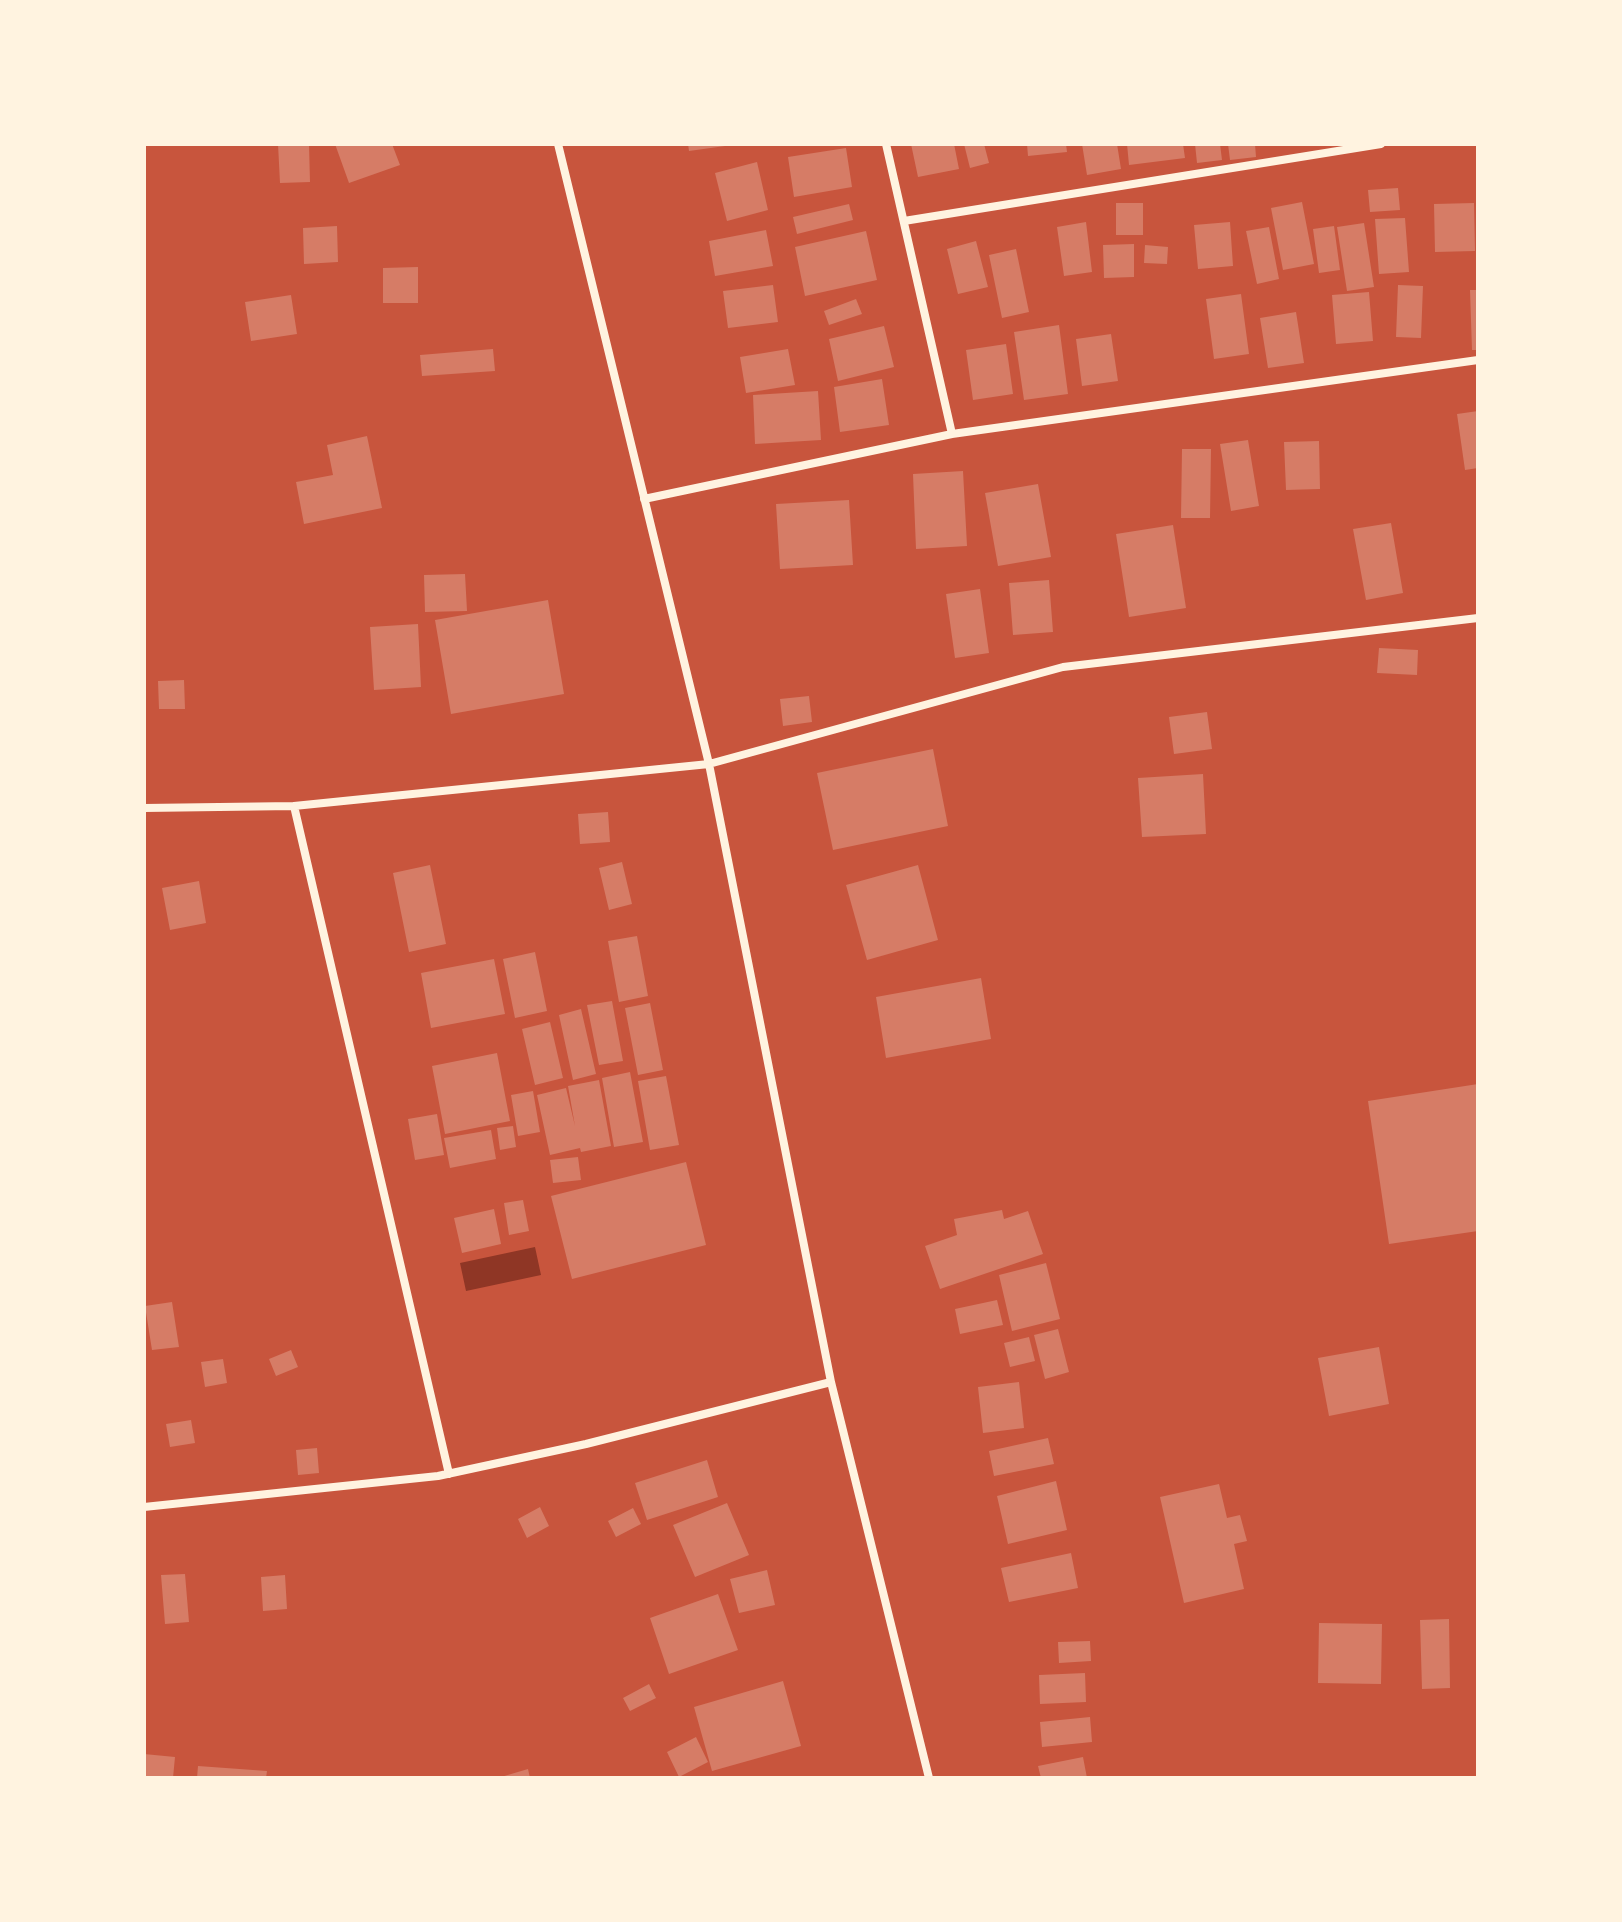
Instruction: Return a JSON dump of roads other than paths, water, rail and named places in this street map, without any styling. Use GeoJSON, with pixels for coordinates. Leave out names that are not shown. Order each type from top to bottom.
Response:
{"type":"FeatureCollection","features":[{"type":"Feature","properties":{"kind":"street"},"geometry":{"type":"LineString","coordinates":[[558,144],[709,764],[831,1382],[929,1778]]}},
{"type":"Feature","properties":{"kind":"street"},"geometry":{"type":"LineString","coordinates":[[886,144],[952,434]]}},
{"type":"Feature","properties":{"kind":"street"},"geometry":{"type":"LineString","coordinates":[[904,221],[1381,144]]}},
{"type":"Feature","properties":{"kind":"street"},"geometry":{"type":"LineString","coordinates":[[644,499],[952,434],[1478,360]]}},
{"type":"Feature","properties":{"kind":"street"},"geometry":{"type":"LineString","coordinates":[[144,808],[294,806],[709,764],[1063,667],[1478,618]]}},
{"type":"Feature","properties":{"kind":"street"},"geometry":{"type":"LineString","coordinates":[[294,806],[449,1474]]}},
{"type":"Feature","properties":{"kind":"street"},"geometry":{"type":"LineString","coordinates":[[144,1507],[449,1474],[586,1444],[831,1382]]}}]}
